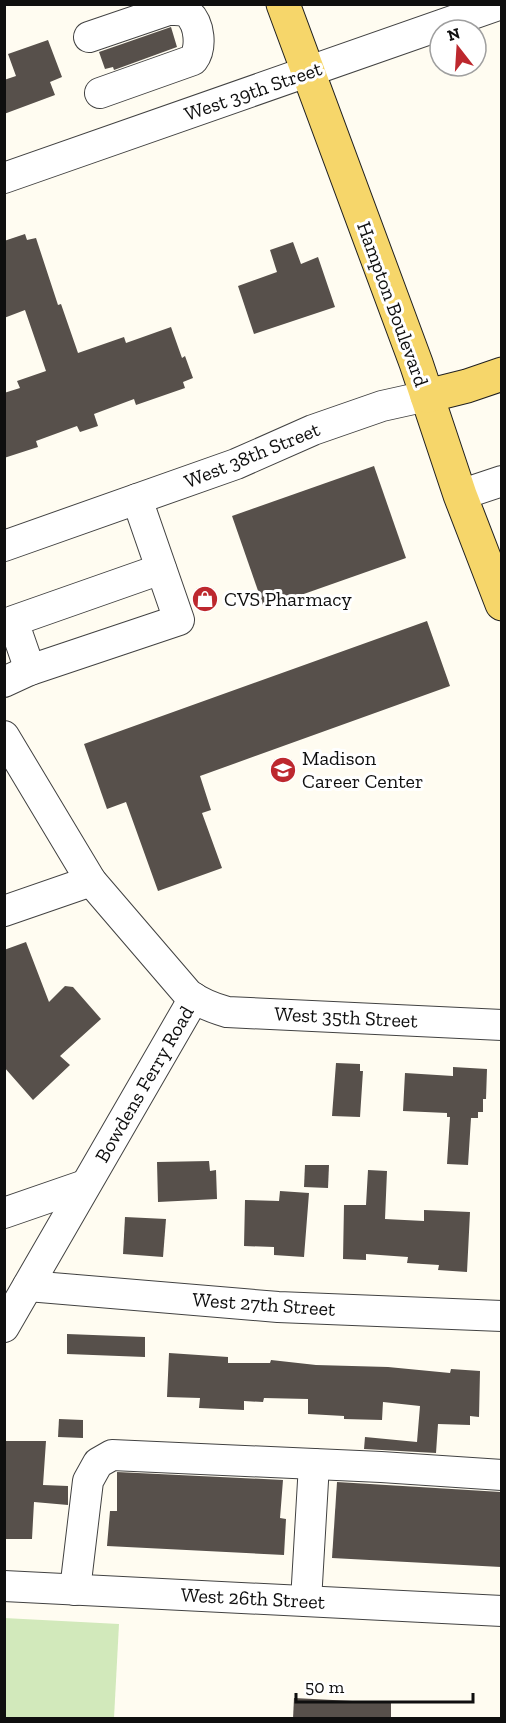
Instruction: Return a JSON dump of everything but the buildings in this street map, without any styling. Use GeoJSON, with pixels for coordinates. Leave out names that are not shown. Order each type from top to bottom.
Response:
{"type":"FeatureCollection","features":[{"type":"Feature","properties":{"kind":"main road","name":"Hampton Boulevard"},"geometry":{"type":"LineString","coordinates":[[283,4],[501,604]]}},
{"type":"Feature","properties":{"kind":"main road","name":"West 38th Street"},"geometry":{"type":"LineString","coordinates":[[427,396],[501,376]]}},
{"type":"Feature","properties":{"kind":"street","name":"West 39th Street"},"geometry":{"type":"LineString","coordinates":[[4,178],[501,4]]}},
{"type":"Feature","properties":{"kind":"street"},"geometry":{"type":"LineString","coordinates":[[89,38],[168,10],[179,10],[187,13],[192,20],[198,38],[198,53],[193,60],[100,93]]}},
{"type":"Feature","properties":{"kind":"street","name":"West 38th Street"},"geometry":{"type":"LineString","coordinates":[[4,546],[236,464],[314,430],[382,406],[427,396]]}},
{"type":"Feature","properties":{"kind":"street"},"geometry":{"type":"LineString","coordinates":[[460,495],[501,481]]}},
{"type":"Feature","properties":{"kind":"street"},"geometry":{"type":"LineString","coordinates":[[136,499],[161,569],[179,620],[17,676],[13,621],[161,569]]}},
{"type":"Feature","properties":{"kind":"street","name":"Bowdens Ferry Road"},"geometry":{"type":"LineString","coordinates":[[4,736],[91,881],[188,994],[194,998],[4,1328]]}},
{"type":"Feature","properties":{"kind":"street"},"geometry":{"type":"LineString","coordinates":[[4,911],[91,881]]}},
{"type":"Feature","properties":{"kind":"street","name":"West 35th Street"},"geometry":{"type":"LineString","coordinates":[[194,998],[211,1008],[227,1012],[501,1025]]}},
{"type":"Feature","properties":{"kind":"street"},"geometry":{"type":"LineString","coordinates":[[4,1213],[85,1185]]}},
{"type":"Feature","properties":{"kind":"street","name":"West 27th Street"},"geometry":{"type":"LineString","coordinates":[[28,1286],[278,1307],[501,1316]]}},
{"type":"Feature","properties":{"kind":"street"},"geometry":{"type":"LineString","coordinates":[[75,1590],[88,1481],[98,1463],[105,1457],[124,1454],[221,1461],[470,1471],[501,1475]]}},
{"type":"Feature","properties":{"kind":"street"},"geometry":{"type":"LineString","coordinates":[[306,1601],[314,1464]]}},
{"type":"Feature","properties":{"kind":"street","name":"West 26th Street"},"geometry":{"type":"LineString","coordinates":[[4,1586],[501,1611]]}},
{"type":"Feature","properties":{"kind":"green space"},"geometry":{"type":"Polygon","coordinates":[[[4,1618],[119,1624],[114,1718],[5,1718],[4,1618]]]}},
{"type":"Feature","properties":{"kind":"place","name":"CVS Pharmacy"},"geometry":{"type":"Point","coordinates":[205,599]}},
{"type":"Feature","properties":{"kind":"place","name":"Madison Career Center"},"geometry":{"type":"Point","coordinates":[283,770]}}]}
